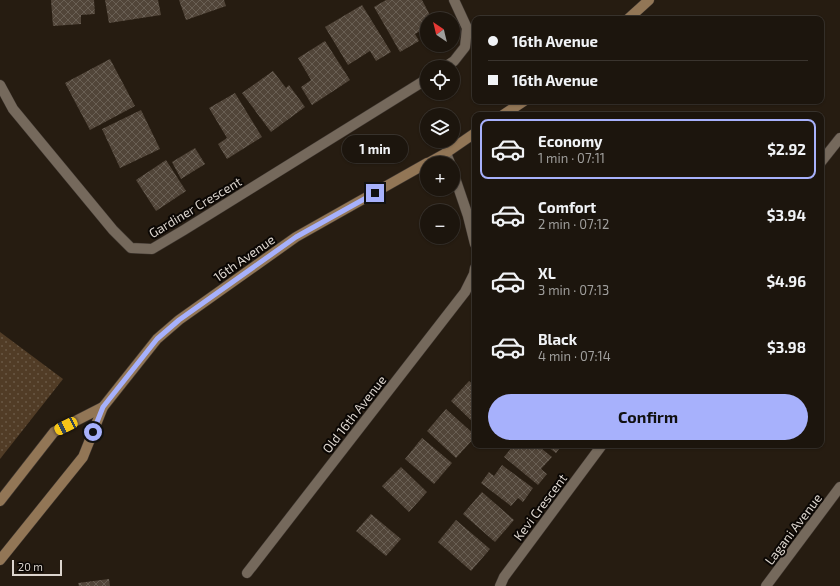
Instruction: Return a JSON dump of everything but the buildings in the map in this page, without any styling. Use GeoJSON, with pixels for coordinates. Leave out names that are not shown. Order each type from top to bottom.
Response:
{"type":"FeatureCollection","features":[{"type":"Feature","properties":{"kind":"main road"},"geometry":{"type":"LineString","coordinates":[[631,16],[649,0]]}},
{"type":"Feature","properties":{"kind":"main road"},"geometry":{"type":"LineString","coordinates":[[508,112],[520,104]]}},
{"type":"Feature","properties":{"kind":"main road","name":"16th Avenue"},"geometry":{"type":"LineString","coordinates":[[439,156],[472,135]]}},
{"type":"Feature","properties":{"kind":"main road","name":"16th Avenue"},"geometry":{"type":"LineString","coordinates":[[0,560],[82,457],[103,407],[157,339],[179,320],[296,237],[420,167]]}},
{"type":"Feature","properties":{"kind":"main road","name":"16th Avenue"},"geometry":{"type":"LineString","coordinates":[[0,501],[54,432],[103,407]]}},
{"type":"Feature","properties":{"kind":"street"},"geometry":{"type":"LineString","coordinates":[[454,0],[467,28],[465,47],[455,60]]}},
{"type":"Feature","properties":{"kind":"street","name":"Gardiner Crescent"},"geometry":{"type":"LineString","coordinates":[[0,85],[13,109],[113,230],[131,248],[152,249],[420,83]]}},
{"type":"Feature","properties":{"kind":"street"},"geometry":{"type":"LineString","coordinates":[[824,158],[840,138]]}},
{"type":"Feature","properties":{"kind":"street"},"geometry":{"type":"LineString","coordinates":[[446,152],[447,156]]}},
{"type":"Feature","properties":{"kind":"street"},"geometry":{"type":"LineString","coordinates":[[460,193],[472,232]]}},
{"type":"Feature","properties":{"kind":"street","name":"Old 16th Avenue"},"geometry":{"type":"LineString","coordinates":[[247,573],[465,292],[472,278]]}},
{"type":"Feature","properties":{"kind":"street","name":"Kevi Crescent"},"geometry":{"type":"LineString","coordinates":[[500,586],[504,577],[600,448]]}},
{"type":"Feature","properties":{"kind":"street","name":"Lagani Avenue"},"geometry":{"type":"LineString","coordinates":[[766,586],[840,487]]}},
{"type":"Feature","properties":{"kind":"shaded area"},"geometry":{"type":"Polygon","coordinates":[[[0,332],[63,379],[0,459],[0,332]]]}},
{"type":"Feature","properties":{"kind":"route"},"geometry":{"type":"LineString","coordinates":[[93,432],[103,407],[157,339],[179,320],[296,237],[375,193]]}}]}
